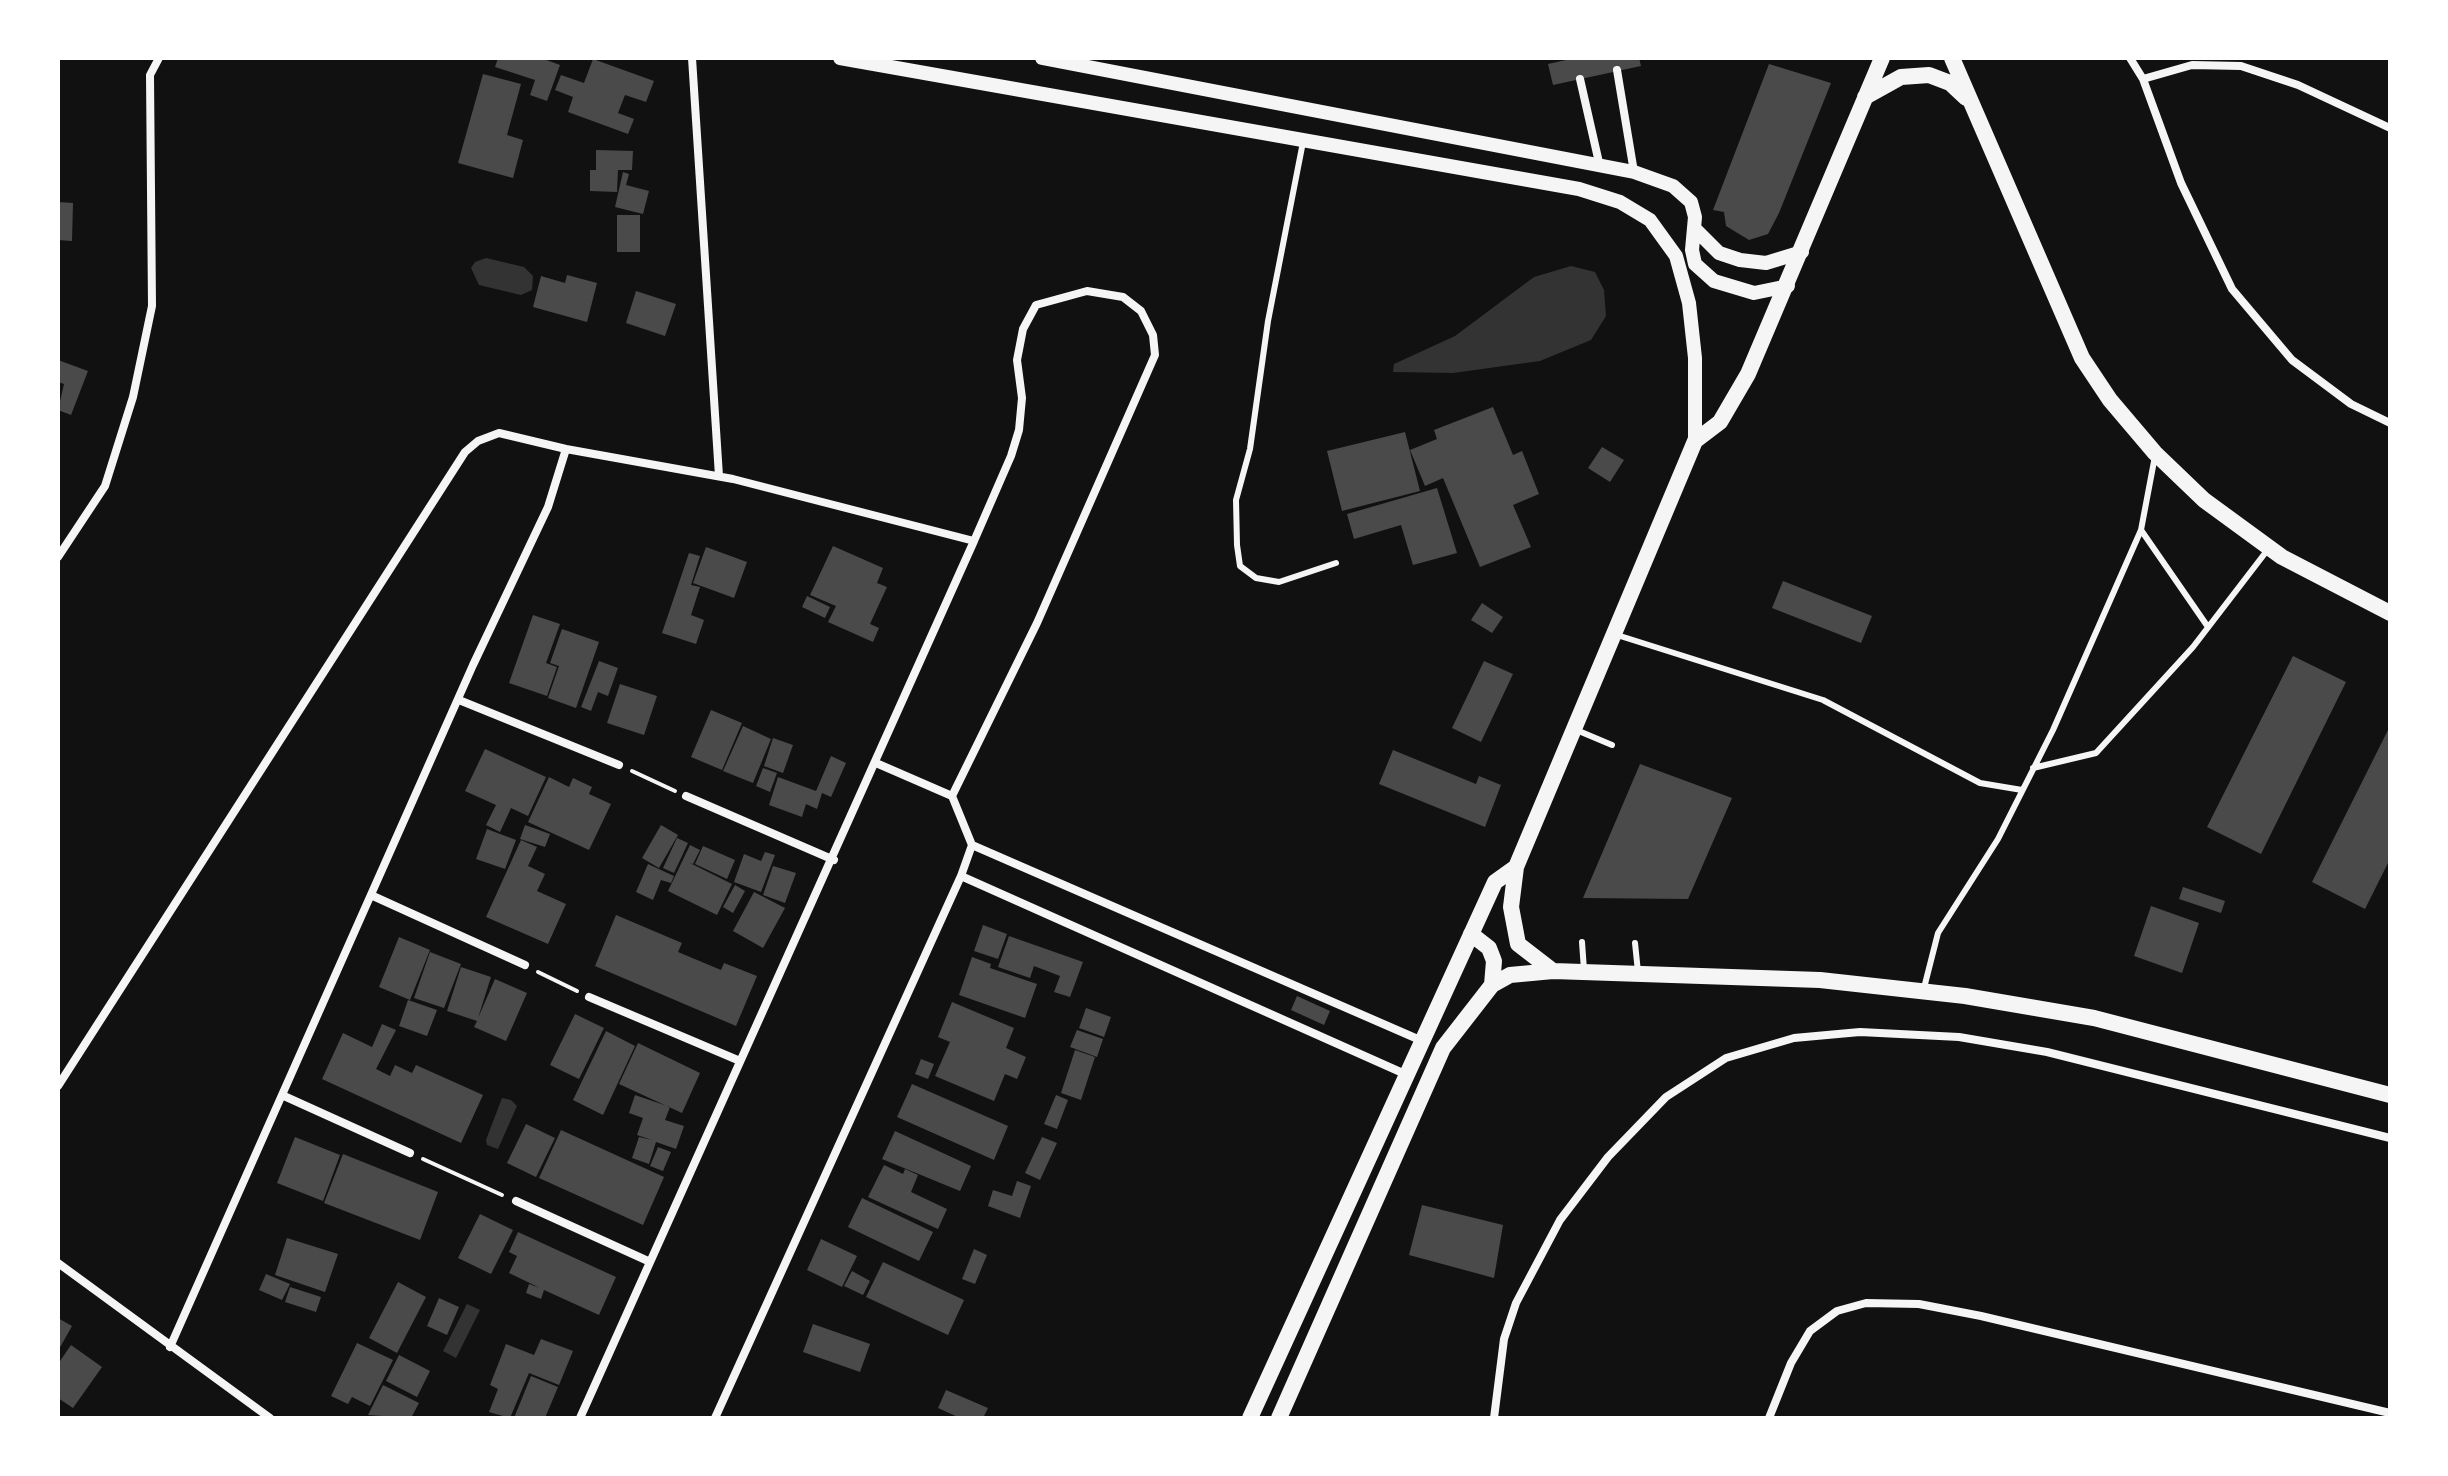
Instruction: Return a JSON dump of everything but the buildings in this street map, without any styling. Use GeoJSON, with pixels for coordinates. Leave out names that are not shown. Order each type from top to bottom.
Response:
{"type":"FeatureCollection","features":[{"type":"Feature","properties":{"kind":"main road"},"geometry":{"type":"LineString","coordinates":[[1553,971],[1518,944],[1511,907],[1516,867],[1695,441],[1720,422],[1748,374],[1788,286],[1882,58]]}},
{"type":"Feature","properties":{"kind":"main road"},"geometry":{"type":"LineString","coordinates":[[1952,58],[2082,358],[2110,400],[2155,453],[2204,500],[2269,548],[2390,613]]}},
{"type":"Feature","properties":{"kind":"main road"},"geometry":{"type":"LineString","coordinates":[[1865,97],[1901,77],[1929,75],[1950,83],[1975,107]]}},
{"type":"Feature","properties":{"kind":"main road"},"geometry":{"type":"LineString","coordinates":[[1250,1418],[1420,1040],[1495,882],[1516,867]]}},
{"type":"Feature","properties":{"kind":"main road"},"geometry":{"type":"LineString","coordinates":[[1471,934],[1489,948],[1494,961],[1492,985]]}},
{"type":"Feature","properties":{"kind":"main road"},"geometry":{"type":"LineString","coordinates":[[1279,1418],[1443,1048],[1492,985],[1510,975],[1553,971],[1820,980],[1923,991],[2094,1018],[2390,1095]]}},
{"type":"Feature","properties":{"kind":"street"},"geometry":{"type":"LineString","coordinates":[[58,557],[105,486],[133,397],[152,306],[150,75],[159,58]]}},
{"type":"Feature","properties":{"kind":"street"},"geometry":{"type":"LineString","coordinates":[[692,58],[719,476]]}},
{"type":"Feature","properties":{"kind":"street"},"geometry":{"type":"LineString","coordinates":[[840,58],[1579,189],[1620,202],[1650,220],[1676,256],[1689,303],[1695,358],[1695,441]]}},
{"type":"Feature","properties":{"kind":"street"},"geometry":{"type":"LineString","coordinates":[[1042,58],[1634,172],[1673,186],[1691,202],[1695,264],[1714,281],[1754,293],[1788,286]]}},
{"type":"Feature","properties":{"kind":"street"},"geometry":{"type":"LineString","coordinates":[[2130,58],[2143,79],[2181,183],[2232,289],[2292,360],[2351,404],[2390,423]]}},
{"type":"Feature","properties":{"kind":"street"},"geometry":{"type":"LineString","coordinates":[[2143,79],[2192,65],[2241,66],[2298,85],[2390,128]]}},
{"type":"Feature","properties":{"kind":"street"},"geometry":{"type":"LineString","coordinates":[[1617,70],[1634,172]]}},
{"type":"Feature","properties":{"kind":"street"},"geometry":{"type":"LineString","coordinates":[[1580,79],[1600,167]]}},
{"type":"Feature","properties":{"kind":"street"},"geometry":{"type":"LineString","coordinates":[[1694,228],[1719,253],[1740,260],[1766,263],[1802,252]]}},
{"type":"Feature","properties":{"kind":"street"},"geometry":{"type":"LineString","coordinates":[[580,1418],[648,1261],[834,860],[974,541],[1019,430],[1022,398],[1017,360],[1023,329],[1036,305],[1087,291],[1123,297],[1141,311],[1153,335],[1155,355],[1037,623],[952,796]]}},
{"type":"Feature","properties":{"kind":"street"},"geometry":{"type":"LineString","coordinates":[[58,1086],[465,452],[478,441],[499,433],[566,449],[719,476],[974,541]]}},
{"type":"Feature","properties":{"kind":"street"},"geometry":{"type":"LineString","coordinates":[[170,1347],[548,507],[566,449]]}},
{"type":"Feature","properties":{"kind":"street"},"geometry":{"type":"LineString","coordinates":[[459,700],[619,765]]}},
{"type":"Feature","properties":{"kind":"street"},"geometry":{"type":"LineString","coordinates":[[715,1418],[926,946],[961,876],[972,845],[952,796],[876,763]]}},
{"type":"Feature","properties":{"kind":"street"},"geometry":{"type":"LineString","coordinates":[[686,796],[834,860]]}},
{"type":"Feature","properties":{"kind":"street"},"geometry":{"type":"LineString","coordinates":[[972,845],[1420,1040]]}},
{"type":"Feature","properties":{"kind":"street"},"geometry":{"type":"LineString","coordinates":[[961,876],[1405,1074]]}},
{"type":"Feature","properties":{"kind":"street"},"geometry":{"type":"LineString","coordinates":[[373,896],[525,965]]}},
{"type":"Feature","properties":{"kind":"street"},"geometry":{"type":"LineString","coordinates":[[589,997],[740,1061]]}},
{"type":"Feature","properties":{"kind":"street"},"geometry":{"type":"LineString","coordinates":[[1494,1418],[1504,1339],[1516,1303],[1560,1220],[1608,1157],[1666,1097],[1726,1058],[1794,1038],[1860,1032],[1959,1037],[2047,1052],[2390,1138]]}},
{"type":"Feature","properties":{"kind":"street"},"geometry":{"type":"LineString","coordinates":[[284,1096],[410,1153]]}},
{"type":"Feature","properties":{"kind":"street"},"geometry":{"type":"LineString","coordinates":[[516,1201],[648,1261]]}},
{"type":"Feature","properties":{"kind":"street"},"geometry":{"type":"LineString","coordinates":[[58,1263],[270,1418]]}},
{"type":"Feature","properties":{"kind":"street"},"geometry":{"type":"LineString","coordinates":[[1769,1418],[1791,1363],[1810,1331],[1837,1311],[1866,1303],[1919,1304],[1981,1316],[2390,1413]]}},
{"type":"Feature","properties":{"kind":"lane"},"geometry":{"type":"LineString","coordinates":[[1303,139],[1268,321],[1250,449],[1236,500],[1237,545],[1240,566],[1256,578],[1279,582],[1336,563]]}},
{"type":"Feature","properties":{"kind":"lane"},"geometry":{"type":"LineString","coordinates":[[1923,991],[1938,933],[1985,860],[2022,790],[2141,530],[2155,453]]}},
{"type":"Feature","properties":{"kind":"lane"},"geometry":{"type":"LineString","coordinates":[[2141,530],[2208,627]]}},
{"type":"Feature","properties":{"kind":"lane"},"geometry":{"type":"LineString","coordinates":[[2033,768],[2096,753],[2208,627],[2269,548]]}},
{"type":"Feature","properties":{"kind":"lane"},"geometry":{"type":"LineString","coordinates":[[1613,634],[1823,700],[1980,783],[2022,790]]}},
{"type":"Feature","properties":{"kind":"lane"},"geometry":{"type":"LineString","coordinates":[[1574,729],[1612,745]]}},
{"type":"Feature","properties":{"kind":"lane"},"geometry":{"type":"LineString","coordinates":[[1582,942],[1584,973]]}},
{"type":"Feature","properties":{"kind":"lane"},"geometry":{"type":"LineString","coordinates":[[1635,943],[1639,975]]}},
{"type":"Feature","properties":{"kind":"path"},"geometry":{"type":"LineString","coordinates":[[619,765],[686,796]]}},
{"type":"Feature","properties":{"kind":"path"},"geometry":{"type":"LineString","coordinates":[[525,965],[589,997]]}},
{"type":"Feature","properties":{"kind":"path"},"geometry":{"type":"LineString","coordinates":[[410,1153],[516,1201]]}},
{"type":"Feature","properties":{"kind":"shaded area"},"geometry":{"type":"Polygon","coordinates":[[[486,258],[524,267],[533,276],[532,290],[521,295],[479,285],[471,268],[475,262],[486,258]]]}},
{"type":"Feature","properties":{"kind":"shaded area"},"geometry":{"type":"Polygon","coordinates":[[[1571,266],[1595,272],[1604,290],[1606,316],[1591,340],[1540,361],[1453,373],[1393,372],[1394,364],[1455,336],[1534,277],[1571,266]]]}},
{"type":"Feature","properties":{"kind":"shaded area"},"geometry":{"type":"Polygon","coordinates":[[[502,1098],[511,1100],[517,1106],[498,1149],[487,1145],[486,1140],[502,1098]]]}},
{"type":"Feature","properties":{"kind":"shaded area"},"geometry":{"type":"Polygon","coordinates":[[[467,1304],[480,1310],[456,1358],[443,1351],[467,1304]]]}}]}
